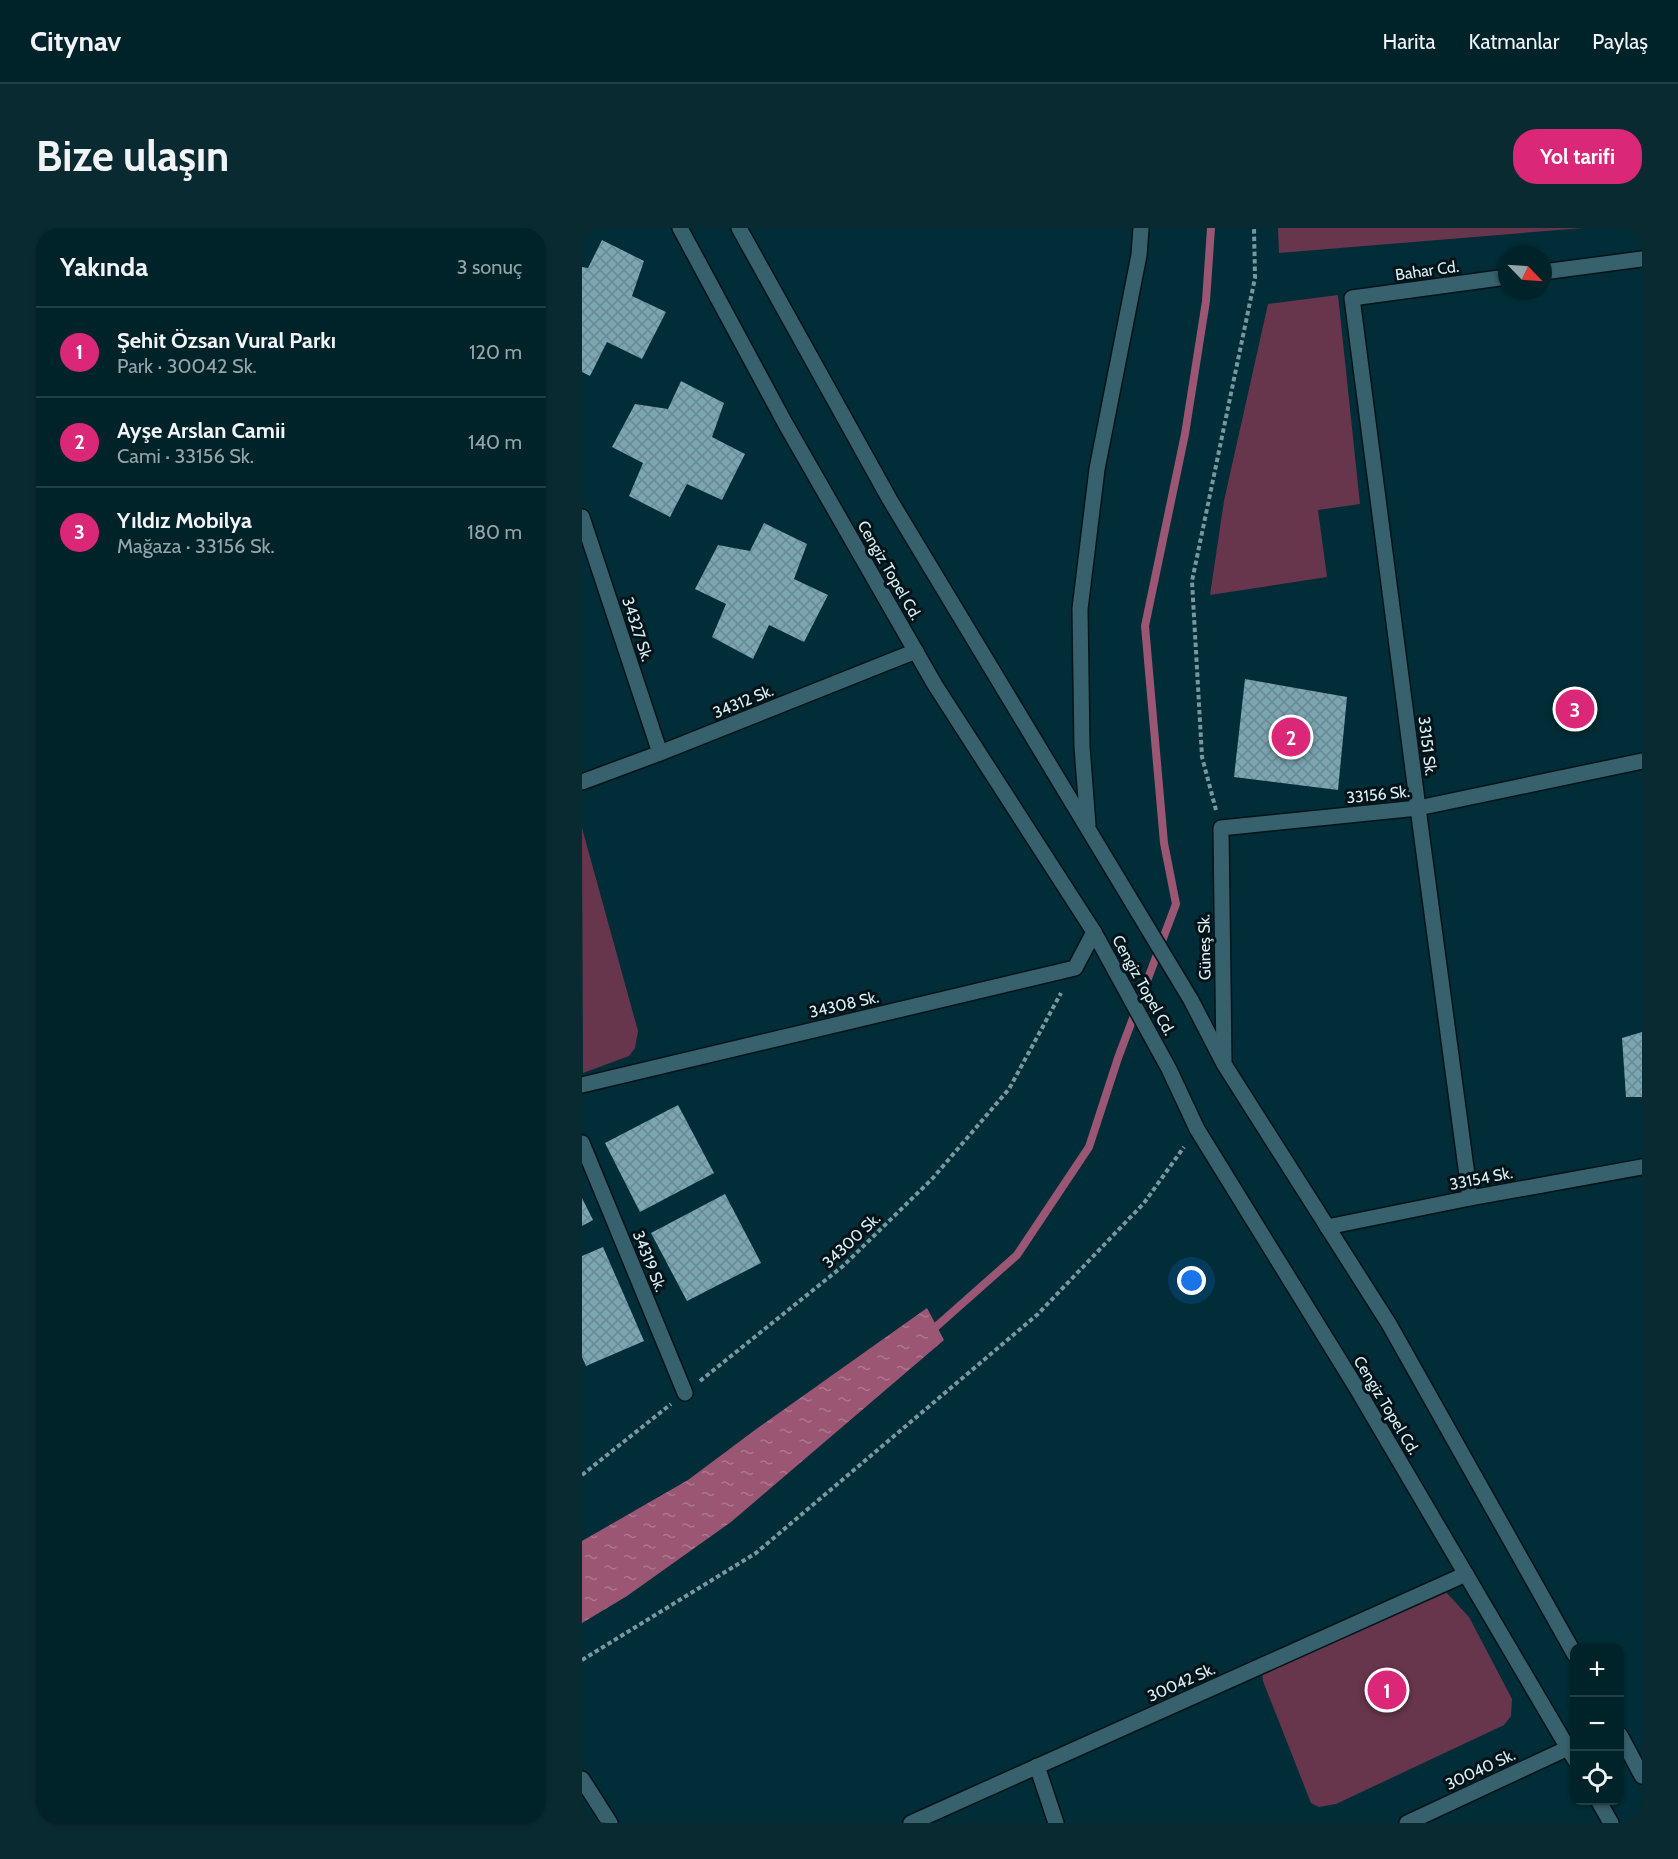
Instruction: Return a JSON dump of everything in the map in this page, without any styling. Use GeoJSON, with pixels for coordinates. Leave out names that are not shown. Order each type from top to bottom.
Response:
{"type":"FeatureCollection","features":[{"type":"Feature","properties":{"kind":"street","name":"Cengiz Topel Cd."},"geometry":{"type":"LineString","coordinates":[[680,228],[785,423],[935,685],[1094,933],[1170,1069],[1197,1129],[1356,1387],[1570,1752]]}},
{"type":"Feature","properties":{"kind":"street"},"geometry":{"type":"LineString","coordinates":[[1088,828],[1082,747],[1080,609],[1097,469],[1139,255],[1141,228]]}},
{"type":"Feature","properties":{"kind":"street","name":"Cengiz Topel Cd."},"geometry":{"type":"LineString","coordinates":[[743,229],[890,500],[1191,1000],[1224,1064],[1389,1324],[1570,1646]]}},
{"type":"Feature","properties":{"kind":"street"},"geometry":{"type":"LineString","coordinates":[[1552,271],[1642,259]]}},
{"type":"Feature","properties":{"kind":"street","name":"Bahar Cd."},"geometry":{"type":"LineString","coordinates":[[1352,298],[1498,278]]}},
{"type":"Feature","properties":{"kind":"street","name":"33151 Sk."},"geometry":{"type":"LineString","coordinates":[[1352,298],[1470,1198]]}},
{"type":"Feature","properties":{"kind":"street","name":"34327 Sk."},"geometry":{"type":"LineString","coordinates":[[582,517],[660,753]]}},
{"type":"Feature","properties":{"kind":"street","name":"34312 Sk."},"geometry":{"type":"LineString","coordinates":[[582,782],[916,651]]}},
{"type":"Feature","properties":{"kind":"street","name":"33156 Sk."},"geometry":{"type":"LineString","coordinates":[[1221,828],[1418,808],[1642,761]]}},
{"type":"Feature","properties":{"kind":"street","name":"Güneş Sk."},"geometry":{"type":"LineString","coordinates":[[1221,828],[1224,1064]]}},
{"type":"Feature","properties":{"kind":"street"},"geometry":{"type":"LineString","coordinates":[[1075,968],[1094,933]]}},
{"type":"Feature","properties":{"kind":"street","name":"34308 Sk."},"geometry":{"type":"LineString","coordinates":[[582,1085],[1075,968]]}},
{"type":"Feature","properties":{"kind":"street","name":"34319 Sk."},"geometry":{"type":"LineString","coordinates":[[582,1143],[685,1393]]}},
{"type":"Feature","properties":{"kind":"street","name":"33154 Sk."},"geometry":{"type":"LineString","coordinates":[[1327,1227],[1642,1167]]}},
{"type":"Feature","properties":{"kind":"street","name":"30042 Sk."},"geometry":{"type":"LineString","coordinates":[[911,1823],[1466,1574]]}},
{"type":"Feature","properties":{"kind":"street"},"geometry":{"type":"LineString","coordinates":[[1624,1743],[1642,1776]]}},
{"type":"Feature","properties":{"kind":"street","name":"30040 Sk."},"geometry":{"type":"LineString","coordinates":[[1407,1823],[1570,1754]]}},
{"type":"Feature","properties":{"kind":"street"},"geometry":{"type":"LineString","coordinates":[[1037,1766],[1056,1823]]}},
{"type":"Feature","properties":{"kind":"street"},"geometry":{"type":"LineString","coordinates":[[582,1779],[610,1823]]}},
{"type":"Feature","properties":{"kind":"street"},"geometry":{"type":"LineString","coordinates":[[1601,1805],[1611,1823]]}},
{"type":"Feature","properties":{"kind":"path"},"geometry":{"type":"LineString","coordinates":[[1221,828],[1202,757],[1192,581],[1255,278],[1254,228]]}},
{"type":"Feature","properties":{"kind":"path","name":"34300 Sk."},"geometry":{"type":"LineString","coordinates":[[582,1475],[843,1266],[932,1179],[1009,1089],[1075,968]]}},
{"type":"Feature","properties":{"kind":"path"},"geometry":{"type":"LineString","coordinates":[[582,1660],[756,1553],[1038,1314],[1144,1203],[1197,1129]]}},
{"type":"Feature","properties":{"kind":"shaded area"},"geometry":{"type":"Polygon","coordinates":[[[1278,228],[1583,228],[1279,253],[1278,228]]]}},
{"type":"Feature","properties":{"kind":"shaded area"},"geometry":{"type":"Polygon","coordinates":[[[1338,295],[1360,504],[1318,510],[1327,577],[1210,595],[1224,501],[1268,304],[1338,295]]]}},
{"type":"Feature","properties":{"kind":"shaded area"},"geometry":{"type":"Polygon","coordinates":[[[582,828],[638,1031],[635,1048],[629,1056],[583,1073],[582,828]]]}},
{"type":"Feature","properties":{"kind":"shaded area"},"geometry":{"type":"Polygon","coordinates":[[[1445,1591],[1469,1617],[1512,1699],[1511,1716],[1504,1725],[1336,1804],[1319,1807],[1311,1803],[1263,1681],[1262,1672],[1445,1591]]]}},
{"type":"Feature","properties":{"kind":"water"},"geometry":{"type":"Polygon","coordinates":[[[927,1308],[944,1340],[731,1522],[627,1596],[582,1623],[582,1541],[688,1480],[927,1308]]]}},
{"type":"Feature","properties":{"kind":"building"},"geometry":{"type":"Polygon","coordinates":[[[602,240],[644,261],[632,296],[666,312],[642,359],[607,342],[590,376],[582,372],[582,267],[588,268],[602,240]]]}},
{"type":"Feature","properties":{"kind":"building"},"geometry":{"type":"Polygon","coordinates":[[[681,381],[724,403],[712,437],[745,454],[722,500],[687,484],[670,517],[629,496],[643,463],[612,447],[635,404],[668,409],[681,381]]]}},
{"type":"Feature","properties":{"kind":"building"},"geometry":{"type":"Polygon","coordinates":[[[764,523],[807,544],[794,579],[828,595],[804,642],[769,625],[753,659],[712,637],[726,604],[695,589],[718,545],[750,551],[764,523]]]}},
{"type":"Feature","properties":{"kind":"building"},"geometry":{"type":"Polygon","coordinates":[[[1245,679],[1347,697],[1338,790],[1234,777],[1245,679]]]}},
{"type":"Feature","properties":{"kind":"building"},"geometry":{"type":"Polygon","coordinates":[[[1642,1032],[1642,1097],[1626,1097],[1622,1038],[1642,1032]]]}},
{"type":"Feature","properties":{"kind":"building"},"geometry":{"type":"Polygon","coordinates":[[[678,1105],[714,1173],[640,1212],[605,1143],[678,1105]]]}},
{"type":"Feature","properties":{"kind":"building"},"geometry":{"type":"Polygon","coordinates":[[[725,1194],[761,1263],[687,1301],[651,1233],[725,1194]]]}},
{"type":"Feature","properties":{"kind":"building"},"geometry":{"type":"Polygon","coordinates":[[[582,1198],[593,1220],[582,1226],[582,1198]]]}},
{"type":"Feature","properties":{"kind":"building"},"geometry":{"type":"Polygon","coordinates":[[[603,1247],[644,1341],[586,1366],[582,1357],[582,1256],[603,1247]]]}},
{"type":"Feature","properties":{"kind":"waterway"},"geometry":{"type":"LineString","coordinates":[[929,1333],[1017,1255],[1089,1147],[1118,1058],[1176,904],[1164,843],[1145,626],[1185,434],[1206,301],[1211,228]]}},
{"type":"Feature","properties":{"kind":"place","name":"Yıldız Mobilya"},"geometry":{"type":"Point","coordinates":[1575,709]}},
{"type":"Feature","properties":{"kind":"place","name":"Ayşe Arslan Camii"},"geometry":{"type":"Point","coordinates":[1291,737]}},
{"type":"Feature","properties":{"kind":"place","name":"Şehit Özsan Vural Parkı"},"geometry":{"type":"Point","coordinates":[1387,1690]}}]}
